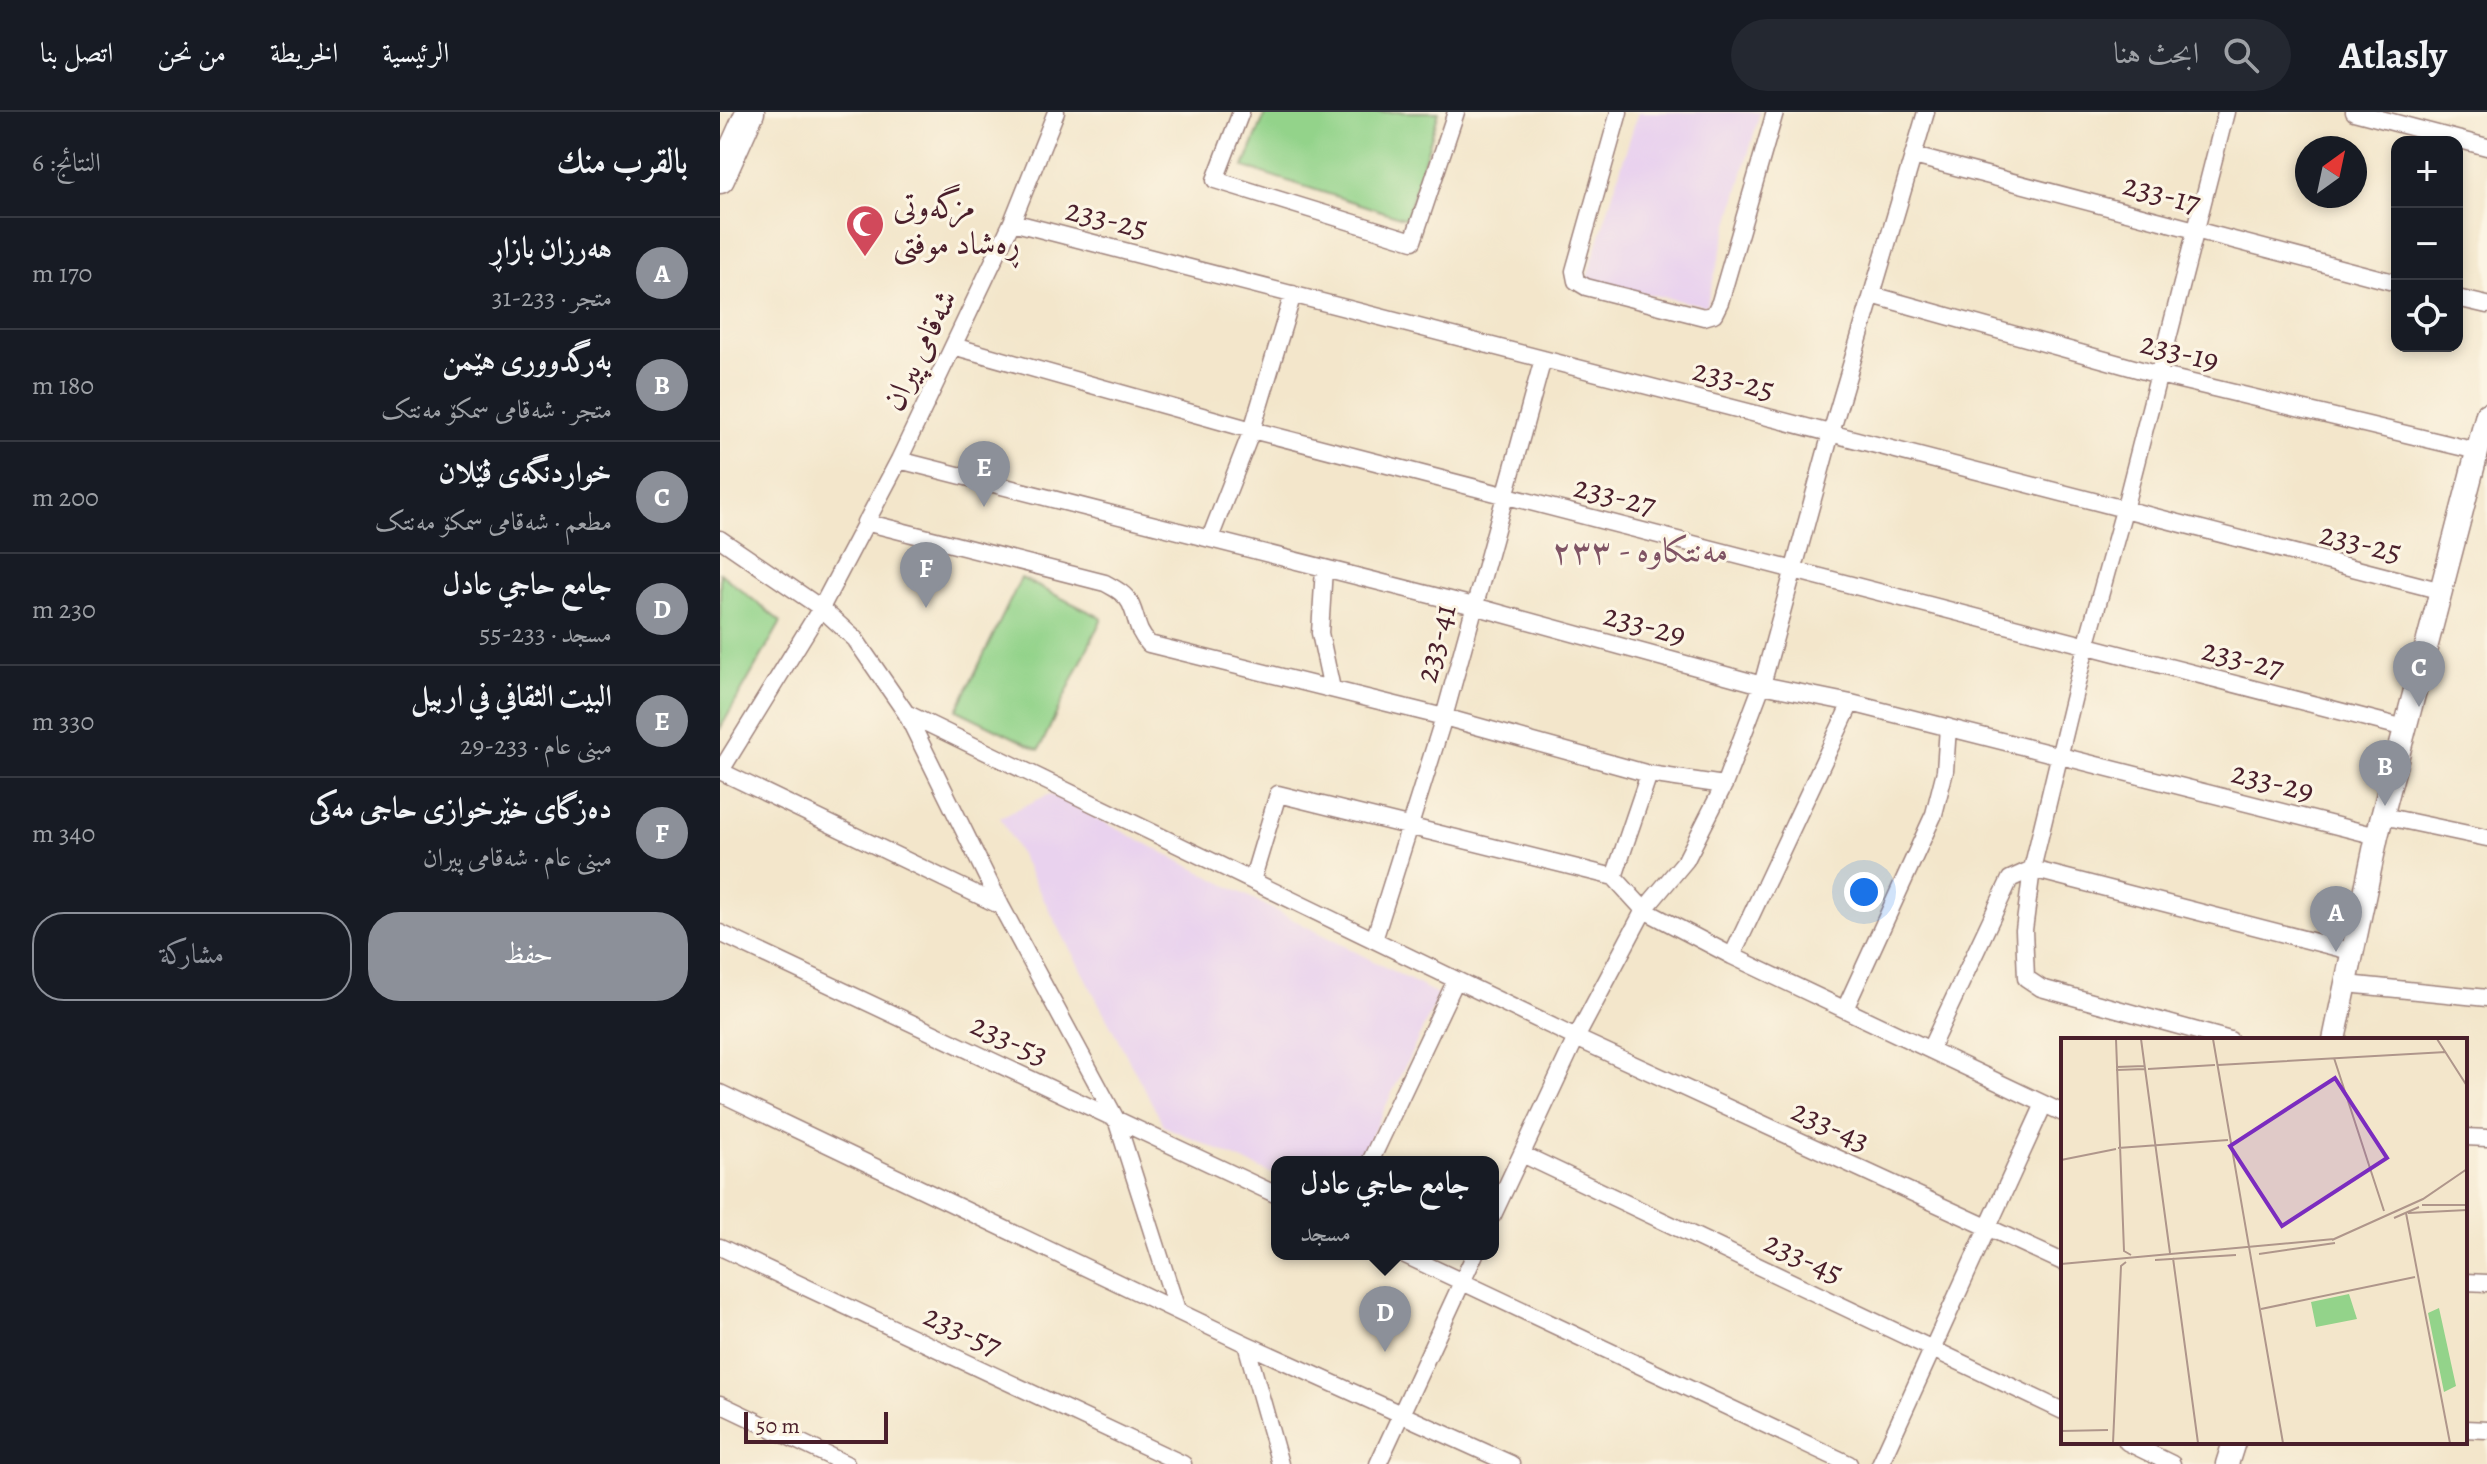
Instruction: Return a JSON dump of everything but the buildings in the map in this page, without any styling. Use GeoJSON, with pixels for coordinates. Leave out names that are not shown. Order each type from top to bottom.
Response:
{"type":"FeatureCollection","features":[{"type":"Feature","properties":{"kind":"highway"},"geometry":{"type":"LineString","coordinates":[[720,179],[750,112]]}},
{"type":"Feature","properties":{"kind":"main road"},"geometry":{"type":"LineString","coordinates":[[2334,1038],[2380,826],[2482,445],[2487,414]]}},
{"type":"Feature","properties":{"kind":"main road"},"geometry":{"type":"LineString","coordinates":[[2227,1464],[2233,1444]]}},
{"type":"Feature","properties":{"kind":"street","name":"شەقامی پیران"},"geometry":{"type":"LineString","coordinates":[[720,771],[821,608],[899,460],[1012,222],[1056,112]]}},
{"type":"Feature","properties":{"kind":"street"},"geometry":{"type":"LineString","coordinates":[[1241,112],[1215,180],[1413,241],[1456,112]]}},
{"type":"Feature","properties":{"kind":"street"},"geometry":{"type":"LineString","coordinates":[[1619,112],[1574,271],[1576,281],[1586,287],[1704,317],[1714,314],[1720,302],[1775,112]]}},
{"type":"Feature","properties":{"kind":"street"},"geometry":{"type":"LineString","coordinates":[[1499,1202],[1576,1038],[1644,910],[1686,860],[1724,785],[1762,685],[1831,433],[1926,112]]}},
{"type":"Feature","properties":{"kind":"street"},"geometry":{"type":"LineString","coordinates":[[2223,1038],[2041,988],[2026,978],[2024,930],[2032,869],[2086,646],[2226,112]]}},
{"type":"Feature","properties":{"kind":"street"},"geometry":{"type":"LineString","coordinates":[[2355,112],[2487,147]]}},
{"type":"Feature","properties":{"kind":"street","name":"233-17"},"geometry":{"type":"LineString","coordinates":[[1914,156],[2391,281]]}},
{"type":"Feature","properties":{"kind":"street","name":"233-25"},"geometry":{"type":"LineString","coordinates":[[1012,222],[2442,591]]}},
{"type":"Feature","properties":{"kind":"street"},"geometry":{"type":"LineString","coordinates":[[1210,538],[1252,430],[1293,294]]}},
{"type":"Feature","properties":{"kind":"street","name":"233-19"},"geometry":{"type":"LineString","coordinates":[[1872,295],[2159,375],[2482,445]]}},
{"type":"Feature","properties":{"kind":"street"},"geometry":{"type":"LineString","coordinates":[[2463,299],[2487,305]]}},
{"type":"Feature","properties":{"kind":"street","name":"233-27"},"geometry":{"type":"LineString","coordinates":[[953,346],[1252,430],[2405,728]]}},
{"type":"Feature","properties":{"kind":"street","name":"233-41"},"geometry":{"type":"LineString","coordinates":[[1374,940],[1444,717],[1543,359]]}},
{"type":"Feature","properties":{"kind":"street","name":"233-29"},"geometry":{"type":"LineString","coordinates":[[899,460],[1474,606],[1762,685],[1851,703],[2061,756],[2380,826],[2487,838]]}},
{"type":"Feature","properties":{"kind":"street"},"geometry":{"type":"LineString","coordinates":[[865,522],[1105,583],[1129,601],[1138,632],[1149,644],[1444,717],[1649,774],[1724,785]]}},
{"type":"Feature","properties":{"kind":"street"},"geometry":{"type":"LineString","coordinates":[[720,539],[821,608],[855,639],[906,713],[1001,906],[1116,1119],[1177,1310]]}},
{"type":"Feature","properties":{"kind":"street"},"geometry":{"type":"LineString","coordinates":[[1324,568],[1320,633],[1332,689]]}},
{"type":"Feature","properties":{"kind":"street"},"geometry":{"type":"LineString","coordinates":[[1732,956],[1851,703]]}},
{"type":"Feature","properties":{"kind":"street","name":"233-43"},"geometry":{"type":"LineString","coordinates":[[906,713],[1576,1038],[2061,1261]]}},
{"type":"Feature","properties":{"kind":"street"},"geometry":{"type":"LineString","coordinates":[[1845,1009],[1934,814],[1945,771],[1948,727]]}},
{"type":"Feature","properties":{"kind":"street"},"geometry":{"type":"LineString","coordinates":[[720,771],[1001,906]]}},
{"type":"Feature","properties":{"kind":"street"},"geometry":{"type":"LineString","coordinates":[[1614,877],[1649,774]]}},
{"type":"Feature","properties":{"kind":"street"},"geometry":{"type":"LineString","coordinates":[[1252,881],[1278,794],[1614,877],[1644,910],[1732,956],[2061,1112]]}},
{"type":"Feature","properties":{"kind":"street"},"geometry":{"type":"LineString","coordinates":[[1930,1049],[2010,879],[2032,869],[2354,952]]}},
{"type":"Feature","properties":{"kind":"street","name":"233-53"},"geometry":{"type":"LineString","coordinates":[[720,933],[1271,1192]]}},
{"type":"Feature","properties":{"kind":"street"},"geometry":{"type":"LineString","coordinates":[[1373,1156],[1456,980]]}},
{"type":"Feature","properties":{"kind":"street"},"geometry":{"type":"LineString","coordinates":[[2347,984],[2487,998]]}},
{"type":"Feature","properties":{"kind":"street"},"geometry":{"type":"LineString","coordinates":[[720,1093],[1246,1344],[1511,1464]]}},
{"type":"Feature","properties":{"kind":"street"},"geometry":{"type":"LineString","coordinates":[[1880,1464],[2044,1104]]}},
{"type":"Feature","properties":{"kind":"street"},"geometry":{"type":"LineString","coordinates":[[2467,1137],[2487,1138]]}},
{"type":"Feature","properties":{"kind":"street","name":"233-45"},"geometry":{"type":"LineString","coordinates":[[1522,1154],[2061,1410]]}},
{"type":"Feature","properties":{"kind":"street","name":"233-57"},"geometry":{"type":"LineString","coordinates":[[720,1247],[1183,1464]]}},
{"type":"Feature","properties":{"kind":"street"},"geometry":{"type":"LineString","coordinates":[[1416,1260],[1849,1464]]}},
{"type":"Feature","properties":{"kind":"street"},"geometry":{"type":"LineString","coordinates":[[1378,1464],[1472,1260]]}},
{"type":"Feature","properties":{"kind":"street"},"geometry":{"type":"LineString","coordinates":[[2467,1282],[2487,1283]]}},
{"type":"Feature","properties":{"kind":"street"},"geometry":{"type":"LineString","coordinates":[[1246,1344],[1280,1464]]}},
{"type":"Feature","properties":{"kind":"street"},"geometry":{"type":"LineString","coordinates":[[720,1404],[846,1464]]}},
{"type":"Feature","properties":{"kind":"street"},"geometry":{"type":"LineString","coordinates":[[2467,1429],[2487,1430]]}},
{"type":"Feature","properties":{"kind":"street"},"geometry":{"type":"LineString","coordinates":[[2131,1444],[2172,1464]]}},
{"type":"Feature","properties":{"kind":"shaded area"},"geometry":{"type":"Polygon","coordinates":[[[1638,112],[1760,112],[1706,306],[1586,281],[1638,112]]]}},
{"type":"Feature","properties":{"kind":"shaded area"},"geometry":{"type":"Polygon","coordinates":[[[1050,794],[1439,995],[1362,1156],[1271,1156],[1271,1173],[1164,1126],[1000,817],[1050,794]]]}},
{"type":"Feature","properties":{"kind":"green space"},"geometry":{"type":"Polygon","coordinates":[[[1266,112],[1439,112],[1406,219],[1244,167],[1266,112]]]}},
{"type":"Feature","properties":{"kind":"green space"},"geometry":{"type":"Polygon","coordinates":[[[720,573],[781,622],[720,729],[720,573]]]}},
{"type":"Feature","properties":{"kind":"green space"},"geometry":{"type":"Polygon","coordinates":[[[1021,578],[1102,618],[1039,750],[957,710],[1021,578]]]}},
{"type":"Feature","properties":{"kind":"place","name":"مزگەوتی ڕەشاد موفتی"},"geometry":{"type":"Point","coordinates":[865,258]}},
{"type":"Feature","properties":{"kind":"place","name":"البيت الثقافي في اربيل"},"geometry":{"type":"Point","coordinates":[984,507]}},
{"type":"Feature","properties":{"kind":"place","name":"دەزگای خێرخوازی حاجی مەکی"},"geometry":{"type":"Point","coordinates":[926,608]}},
{"type":"Feature","properties":{"kind":"place","name":"خواردنگەی ڤێلان"},"geometry":{"type":"Point","coordinates":[2419,707]}},
{"type":"Feature","properties":{"kind":"place","name":"بەرگدووری هێمن"},"geometry":{"type":"Point","coordinates":[2385,806]}},
{"type":"Feature","properties":{"kind":"place","name":"هەرزان بازاڕ"},"geometry":{"type":"Point","coordinates":[2336,952]}},
{"type":"Feature","properties":{"kind":"place","name":"جامع حاجي عادل"},"geometry":{"type":"Point","coordinates":[1385,1352]}},
{"type":"Feature","properties":{"kind":"district","name":"مەنتکاوە - ٢٣٣"},"geometry":{"type":"Point","coordinates":[1640,550]}}]}
